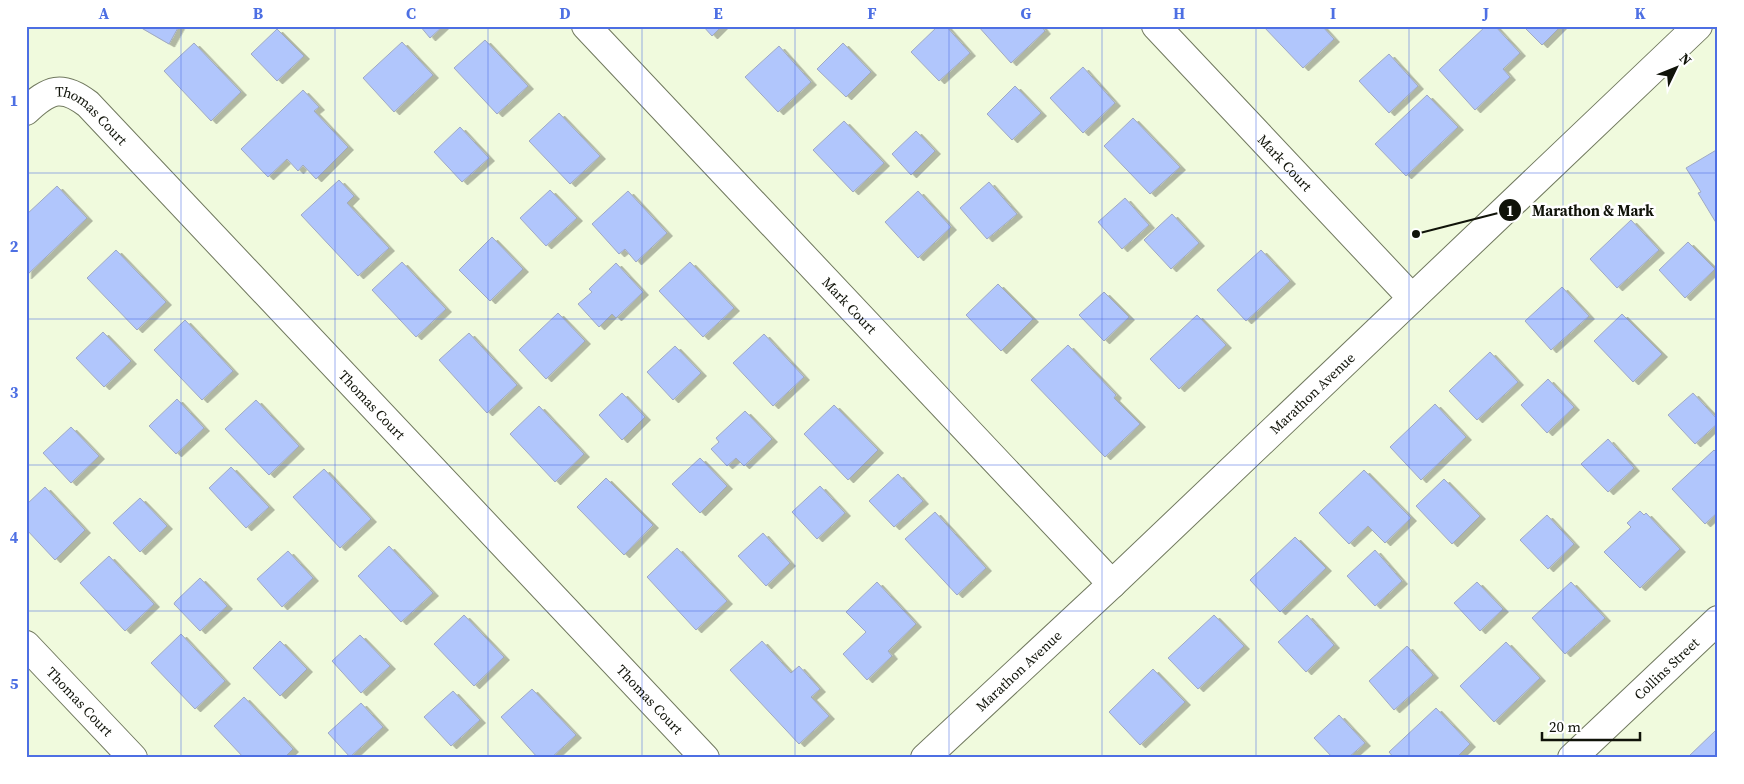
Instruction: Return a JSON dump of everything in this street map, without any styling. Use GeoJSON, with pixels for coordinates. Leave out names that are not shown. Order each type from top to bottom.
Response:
{"type":"FeatureCollection","features":[{"type":"Feature","properties":{"kind":"street","name":"Mark Court"},"geometry":{"type":"LineString","coordinates":[[586,26],[1112,584]]}},
{"type":"Feature","properties":{"kind":"street","name":"Mark Court"},"geometry":{"type":"LineString","coordinates":[[1156,26],[1412,298]]}},
{"type":"Feature","properties":{"kind":"street","name":"Marathon Avenue"},"geometry":{"type":"LineString","coordinates":[[925,758],[1112,584],[1698,26]]}},
{"type":"Feature","properties":{"kind":"street","name":"Thomas Court"},"geometry":{"type":"LineString","coordinates":[[26,111],[41,97],[54,91],[76,94],[88,104],[705,758]]}},
{"type":"Feature","properties":{"kind":"street","name":"Collins Street"},"geometry":{"type":"LineString","coordinates":[[1572,758],[1718,620]]}},
{"type":"Feature","properties":{"kind":"street","name":"Thomas Court"},"geometry":{"type":"LineString","coordinates":[[26,645],[133,758]]}},
{"type":"Feature","properties":{"kind":"building"},"geometry":{"type":"Polygon","coordinates":[[[138,26],[179,26],[169,44],[138,26]]]}},
{"type":"Feature","properties":{"kind":"building"},"geometry":{"type":"Polygon","coordinates":[[[420,26],[443,26],[430,38],[420,26]]]}},
{"type":"Feature","properties":{"kind":"building"},"geometry":{"type":"Polygon","coordinates":[[[703,26],[722,26],[712,36],[703,26]]]}},
{"type":"Feature","properties":{"kind":"building"},"geometry":{"type":"Polygon","coordinates":[[[938,26],[946,26],[970,53],[939,81],[911,52],[938,26]]]}},
{"type":"Feature","properties":{"kind":"building"},"geometry":{"type":"Polygon","coordinates":[[[978,26],[1041,26],[1045,31],[1011,63],[978,26]]]}},
{"type":"Feature","properties":{"kind":"building"},"geometry":{"type":"Polygon","coordinates":[[[1263,26],[1322,26],[1334,39],[1303,68],[1263,26]]]}},
{"type":"Feature","properties":{"kind":"building"},"geometry":{"type":"Polygon","coordinates":[[[1486,26],[1495,26],[1520,53],[1503,69],[1510,77],[1475,110],[1439,70],[1486,26]]]}},
{"type":"Feature","properties":{"kind":"building"},"geometry":{"type":"Polygon","coordinates":[[[1523,26],[1561,26],[1542,45],[1523,26]]]}},
{"type":"Feature","properties":{"kind":"building"},"geometry":{"type":"Polygon","coordinates":[[[277,29],[304,56],[277,81],[251,54],[277,29]]]}},
{"type":"Feature","properties":{"kind":"building"},"geometry":{"type":"Polygon","coordinates":[[[485,40],[528,86],[497,114],[454,68],[485,40]]]}},
{"type":"Feature","properties":{"kind":"building"},"geometry":{"type":"Polygon","coordinates":[[[402,42],[433,75],[394,112],[363,78],[402,42]]]}},
{"type":"Feature","properties":{"kind":"building"},"geometry":{"type":"Polygon","coordinates":[[[194,43],[241,92],[211,121],[164,71],[194,43]]]}},
{"type":"Feature","properties":{"kind":"building"},"geometry":{"type":"Polygon","coordinates":[[[843,43],[871,72],[846,97],[817,69],[843,43]]]}},
{"type":"Feature","properties":{"kind":"building"},"geometry":{"type":"Polygon","coordinates":[[[779,46],[811,82],[778,112],[745,77],[779,46]]]}},
{"type":"Feature","properties":{"kind":"building"},"geometry":{"type":"Polygon","coordinates":[[[1389,54],[1418,86],[1389,113],[1359,81],[1389,54]]]}},
{"type":"Feature","properties":{"kind":"building"},"geometry":{"type":"Polygon","coordinates":[[[1083,67],[1115,103],[1083,133],[1050,98],[1083,67]]]}},
{"type":"Feature","properties":{"kind":"building"},"geometry":{"type":"Polygon","coordinates":[[[1015,86],[1041,113],[1012,140],[987,114],[1015,86]]]}},
{"type":"Feature","properties":{"kind":"building"},"geometry":{"type":"Polygon","coordinates":[[[303,90],[319,107],[314,111],[348,147],[316,179],[303,165],[298,171],[287,159],[268,177],[241,149],[303,90]]]}},
{"type":"Feature","properties":{"kind":"building"},"geometry":{"type":"Polygon","coordinates":[[[1427,95],[1458,127],[1406,176],[1375,144],[1427,95]]]}},
{"type":"Feature","properties":{"kind":"building"},"geometry":{"type":"Polygon","coordinates":[[[559,113],[600,156],[570,184],[529,141],[559,113]]]}},
{"type":"Feature","properties":{"kind":"building"},"geometry":{"type":"Polygon","coordinates":[[[1133,118],[1180,167],[1150,194],[1104,146],[1133,118]]]}},
{"type":"Feature","properties":{"kind":"building"},"geometry":{"type":"Polygon","coordinates":[[[844,121],[884,163],[853,192],[813,150],[844,121]]]}},
{"type":"Feature","properties":{"kind":"building"},"geometry":{"type":"Polygon","coordinates":[[[460,127],[489,158],[462,182],[434,152],[460,127]]]}},
{"type":"Feature","properties":{"kind":"building"},"geometry":{"type":"Polygon","coordinates":[[[916,131],[935,151],[911,175],[892,154],[916,131]]]}},
{"type":"Feature","properties":{"kind":"building"},"geometry":{"type":"Polygon","coordinates":[[[1718,149],[1718,226],[1698,193],[1701,192],[1686,168],[1718,149]]]}},
{"type":"Feature","properties":{"kind":"building"},"geometry":{"type":"Polygon","coordinates":[[[339,180],[354,196],[347,203],[389,248],[358,276],[301,215],[339,180]]]}},
{"type":"Feature","properties":{"kind":"building"},"geometry":{"type":"Polygon","coordinates":[[[989,182],[1017,214],[987,239],[960,208],[989,182]]]}},
{"type":"Feature","properties":{"kind":"building"},"geometry":{"type":"Polygon","coordinates":[[[57,186],[87,218],[26,276],[26,215],[57,186]]]}},
{"type":"Feature","properties":{"kind":"building"},"geometry":{"type":"Polygon","coordinates":[[[550,190],[577,218],[546,246],[520,218],[550,190]]]}},
{"type":"Feature","properties":{"kind":"building"},"geometry":{"type":"Polygon","coordinates":[[[628,191],[667,233],[636,262],[625,249],[619,254],[592,224],[628,191]]]}},
{"type":"Feature","properties":{"kind":"building"},"geometry":{"type":"Polygon","coordinates":[[[918,191],[951,227],[918,258],[885,222],[918,191]]]}},
{"type":"Feature","properties":{"kind":"building"},"geometry":{"type":"Polygon","coordinates":[[[1125,198],[1149,225],[1122,249],[1098,222],[1125,198]]]}},
{"type":"Feature","properties":{"kind":"building"},"geometry":{"type":"Polygon","coordinates":[[[1172,214],[1199,243],[1171,269],[1144,240],[1172,214]]]}},
{"type":"Feature","properties":{"kind":"building"},"geometry":{"type":"Polygon","coordinates":[[[1631,220],[1659,250],[1617,288],[1590,259],[1631,220]]]}},
{"type":"Feature","properties":{"kind":"building"},"geometry":{"type":"Polygon","coordinates":[[[492,237],[523,269],[490,301],[459,270],[492,237]]]}},
{"type":"Feature","properties":{"kind":"building"},"geometry":{"type":"Polygon","coordinates":[[[1688,242],[1715,269],[1685,298],[1659,270],[1688,242]]]}},
{"type":"Feature","properties":{"kind":"building"},"geometry":{"type":"Polygon","coordinates":[[[116,250],[166,302],[137,330],[87,278],[116,250]]]}},
{"type":"Feature","properties":{"kind":"building"},"geometry":{"type":"Polygon","coordinates":[[[1261,250],[1290,281],[1246,321],[1217,290],[1261,250]]]}},
{"type":"Feature","properties":{"kind":"building"},"geometry":{"type":"Polygon","coordinates":[[[402,262],[446,309],[416,337],[372,290],[402,262]]]}},
{"type":"Feature","properties":{"kind":"building"},"geometry":{"type":"Polygon","coordinates":[[[690,262],[734,308],[703,337],[659,291],[690,262]]]}},
{"type":"Feature","properties":{"kind":"building"},"geometry":{"type":"Polygon","coordinates":[[[616,263],[643,292],[616,318],[612,314],[599,327],[578,304],[592,292],[589,289],[616,263]]]}},
{"type":"Feature","properties":{"kind":"building"},"geometry":{"type":"Polygon","coordinates":[[[998,284],[1033,319],[1001,351],[966,315],[998,284]]]}},
{"type":"Feature","properties":{"kind":"building"},"geometry":{"type":"Polygon","coordinates":[[[1562,287],[1589,316],[1551,350],[1525,321],[1562,287]]]}},
{"type":"Feature","properties":{"kind":"building"},"geometry":{"type":"Polygon","coordinates":[[[1104,292],[1129,317],[1104,341],[1079,315],[1104,292]]]}},
{"type":"Feature","properties":{"kind":"building"},"geometry":{"type":"Polygon","coordinates":[[[558,313],[585,341],[546,379],[519,350],[558,313]]]}},
{"type":"Feature","properties":{"kind":"building"},"geometry":{"type":"Polygon","coordinates":[[[1622,314],[1662,354],[1633,382],[1594,341],[1622,314]]]}},
{"type":"Feature","properties":{"kind":"building"},"geometry":{"type":"Polygon","coordinates":[[[1197,315],[1226,345],[1179,389],[1150,359],[1197,315]]]}},
{"type":"Feature","properties":{"kind":"building"},"geometry":{"type":"Polygon","coordinates":[[[185,320],[233,371],[202,400],[154,350],[185,320]]]}},
{"type":"Feature","properties":{"kind":"building"},"geometry":{"type":"Polygon","coordinates":[[[103,332],[131,361],[104,387],[76,358],[103,332]]]}},
{"type":"Feature","properties":{"kind":"building"},"geometry":{"type":"Polygon","coordinates":[[[469,333],[517,385],[487,413],[439,360],[469,333]]]}},
{"type":"Feature","properties":{"kind":"building"},"geometry":{"type":"Polygon","coordinates":[[[764,334],[804,377],[773,406],[733,363],[764,334]]]}},
{"type":"Feature","properties":{"kind":"building"},"geometry":{"type":"Polygon","coordinates":[[[1068,345],[1116,395],[1114,398],[1140,424],[1105,457],[1031,380],[1068,345]]]}},
{"type":"Feature","properties":{"kind":"building"},"geometry":{"type":"Polygon","coordinates":[[[675,346],[701,373],[673,400],[647,372],[675,346]]]}},
{"type":"Feature","properties":{"kind":"building"},"geometry":{"type":"Polygon","coordinates":[[[1490,352],[1518,382],[1477,420],[1449,391],[1490,352]]]}},
{"type":"Feature","properties":{"kind":"building"},"geometry":{"type":"Polygon","coordinates":[[[1548,379],[1574,407],[1547,433],[1521,405],[1548,379]]]}},
{"type":"Feature","properties":{"kind":"building"},"geometry":{"type":"Polygon","coordinates":[[[622,393],[645,417],[622,440],[599,415],[622,393]]]}},
{"type":"Feature","properties":{"kind":"building"},"geometry":{"type":"Polygon","coordinates":[[[1693,393],[1718,420],[1718,423],[1695,444],[1668,415],[1693,393]]]}},
{"type":"Feature","properties":{"kind":"building"},"geometry":{"type":"Polygon","coordinates":[[[177,399],[204,428],[176,454],[149,426],[177,399]]]}},
{"type":"Feature","properties":{"kind":"building"},"geometry":{"type":"Polygon","coordinates":[[[256,400],[299,446],[269,475],[225,429],[256,400]]]}},
{"type":"Feature","properties":{"kind":"building"},"geometry":{"type":"Polygon","coordinates":[[[1435,404],[1466,437],[1421,480],[1390,447],[1435,404]]]}},
{"type":"Feature","properties":{"kind":"building"},"geometry":{"type":"Polygon","coordinates":[[[834,405],[878,450],[848,480],[804,434],[834,405]]]}},
{"type":"Feature","properties":{"kind":"building"},"geometry":{"type":"Polygon","coordinates":[[[539,406],[584,454],[555,482],[510,434],[539,406]]]}},
{"type":"Feature","properties":{"kind":"building"},"geometry":{"type":"Polygon","coordinates":[[[745,411],[772,439],[744,466],[736,458],[727,466],[711,449],[719,442],[716,438],[745,411]]]}},
{"type":"Feature","properties":{"kind":"building"},"geometry":{"type":"Polygon","coordinates":[[[71,427],[99,456],[71,483],[43,453],[71,427]]]}},
{"type":"Feature","properties":{"kind":"building"},"geometry":{"type":"Polygon","coordinates":[[[1608,439],[1634,468],[1608,492],[1581,464],[1608,439]]]}},
{"type":"Feature","properties":{"kind":"building"},"geometry":{"type":"Polygon","coordinates":[[[1714,450],[1718,454],[1718,512],[1705,524],[1672,489],[1714,450]]]}},
{"type":"Feature","properties":{"kind":"building"},"geometry":{"type":"Polygon","coordinates":[[[700,458],[727,486],[700,513],[672,484],[700,458]]]}},
{"type":"Feature","properties":{"kind":"building"},"geometry":{"type":"Polygon","coordinates":[[[231,467],[269,507],[246,528],[209,488],[231,467]]]}},
{"type":"Feature","properties":{"kind":"building"},"geometry":{"type":"Polygon","coordinates":[[[324,469],[371,519],[340,548],[293,497],[324,469]]]}},
{"type":"Feature","properties":{"kind":"building"},"geometry":{"type":"Polygon","coordinates":[[[1364,470],[1411,518],[1385,543],[1368,526],[1349,544],[1319,513],[1364,470]]]}},
{"type":"Feature","properties":{"kind":"building"},"geometry":{"type":"Polygon","coordinates":[[[898,474],[923,501],[894,527],[869,501],[898,474]]]}},
{"type":"Feature","properties":{"kind":"building"},"geometry":{"type":"Polygon","coordinates":[[[606,478],[653,525],[624,555],[577,507],[606,478]]]}},
{"type":"Feature","properties":{"kind":"building"},"geometry":{"type":"Polygon","coordinates":[[[1444,479],[1480,516],[1452,544],[1416,506],[1444,479]]]}},
{"type":"Feature","properties":{"kind":"building"},"geometry":{"type":"Polygon","coordinates":[[[820,486],[845,513],[817,539],[792,512],[820,486]]]}},
{"type":"Feature","properties":{"kind":"building"},"geometry":{"type":"Polygon","coordinates":[[[45,487],[85,530],[55,560],[26,529],[26,505],[45,487]]]}},
{"type":"Feature","properties":{"kind":"building"},"geometry":{"type":"Polygon","coordinates":[[[140,498],[167,526],[140,552],[113,523],[140,498]]]}},
{"type":"Feature","properties":{"kind":"building"},"geometry":{"type":"Polygon","coordinates":[[[1640,511],[1644,515],[1646,513],[1680,549],[1640,588],[1604,552],[1631,527],[1627,523],[1640,511]]]}},
{"type":"Feature","properties":{"kind":"building"},"geometry":{"type":"Polygon","coordinates":[[[935,512],[986,568],[957,595],[905,539],[935,512]]]}},
{"type":"Feature","properties":{"kind":"building"},"geometry":{"type":"Polygon","coordinates":[[[1547,515],[1574,544],[1548,569],[1520,540],[1547,515]]]}},
{"type":"Feature","properties":{"kind":"building"},"geometry":{"type":"Polygon","coordinates":[[[763,533],[790,563],[766,586],[738,556],[763,533]]]}},
{"type":"Feature","properties":{"kind":"building"},"geometry":{"type":"Polygon","coordinates":[[[1295,537],[1326,568],[1280,612],[1250,580],[1295,537]]]}},
{"type":"Feature","properties":{"kind":"building"},"geometry":{"type":"Polygon","coordinates":[[[389,546],[433,593],[401,622],[358,576],[389,546]]]}},
{"type":"Feature","properties":{"kind":"building"},"geometry":{"type":"Polygon","coordinates":[[[677,548],[727,601],[696,630],[647,577],[677,548]]]}},
{"type":"Feature","properties":{"kind":"building"},"geometry":{"type":"Polygon","coordinates":[[[1375,550],[1402,581],[1375,606],[1347,576],[1375,550]]]}},
{"type":"Feature","properties":{"kind":"building"},"geometry":{"type":"Polygon","coordinates":[[[288,551],[313,578],[282,607],[257,579],[288,551]]]}},
{"type":"Feature","properties":{"kind":"building"},"geometry":{"type":"Polygon","coordinates":[[[109,556],[154,604],[125,631],[80,583],[109,556]]]}},
{"type":"Feature","properties":{"kind":"building"},"geometry":{"type":"Polygon","coordinates":[[[200,578],[227,606],[200,631],[174,604],[200,578]]]}},
{"type":"Feature","properties":{"kind":"building"},"geometry":{"type":"Polygon","coordinates":[[[877,582],[916,624],[888,651],[892,656],[867,680],[843,654],[866,632],[846,612],[877,582]]]}},
{"type":"Feature","properties":{"kind":"building"},"geometry":{"type":"Polygon","coordinates":[[[1477,582],[1503,609],[1480,631],[1454,603],[1477,582]]]}},
{"type":"Feature","properties":{"kind":"building"},"geometry":{"type":"Polygon","coordinates":[[[1571,582],[1605,618],[1565,654],[1532,618],[1571,582]]]}},
{"type":"Feature","properties":{"kind":"building"},"geometry":{"type":"Polygon","coordinates":[[[464,615],[504,657],[474,686],[434,644],[464,615]]]}},
{"type":"Feature","properties":{"kind":"building"},"geometry":{"type":"Polygon","coordinates":[[[1214,615],[1244,646],[1198,689],[1168,658],[1214,615]]]}},
{"type":"Feature","properties":{"kind":"building"},"geometry":{"type":"Polygon","coordinates":[[[1307,615],[1334,645],[1306,672],[1278,642],[1307,615]]]}},
{"type":"Feature","properties":{"kind":"building"},"geometry":{"type":"Polygon","coordinates":[[[181,634],[225,681],[195,709],[151,663],[181,634]]]}},
{"type":"Feature","properties":{"kind":"building"},"geometry":{"type":"Polygon","coordinates":[[[360,635],[390,666],[361,693],[332,661],[360,635]]]}},
{"type":"Feature","properties":{"kind":"building"},"geometry":{"type":"Polygon","coordinates":[[[280,641],[307,669],[280,696],[253,668],[280,641]]]}},
{"type":"Feature","properties":{"kind":"building"},"geometry":{"type":"Polygon","coordinates":[[[762,641],[791,673],[799,666],[820,689],[811,697],[829,716],[799,744],[730,670],[762,641]]]}},
{"type":"Feature","properties":{"kind":"building"},"geometry":{"type":"Polygon","coordinates":[[[1506,642],[1540,678],[1494,722],[1460,686],[1506,642]]]}},
{"type":"Feature","properties":{"kind":"building"},"geometry":{"type":"Polygon","coordinates":[[[1407,646],[1433,675],[1394,710],[1369,681],[1407,646]]]}},
{"type":"Feature","properties":{"kind":"building"},"geometry":{"type":"Polygon","coordinates":[[[1153,669],[1185,702],[1140,745],[1109,712],[1153,669]]]}},
{"type":"Feature","properties":{"kind":"building"},"geometry":{"type":"Polygon","coordinates":[[[532,689],[576,735],[551,758],[538,758],[501,717],[532,689]]]}},
{"type":"Feature","properties":{"kind":"building"},"geometry":{"type":"Polygon","coordinates":[[[453,691],[480,720],[451,746],[424,717],[453,691]]]}},
{"type":"Feature","properties":{"kind":"building"},"geometry":{"type":"Polygon","coordinates":[[[244,697],[293,749],[284,758],[244,758],[214,726],[244,697]]]}},
{"type":"Feature","properties":{"kind":"building"},"geometry":{"type":"Polygon","coordinates":[[[361,703],[383,727],[350,757],[328,733],[361,703]]]}},
{"type":"Feature","properties":{"kind":"building"},"geometry":{"type":"Polygon","coordinates":[[[1436,708],[1470,744],[1456,758],[1394,758],[1389,752],[1436,708]]]}},
{"type":"Feature","properties":{"kind":"building"},"geometry":{"type":"Polygon","coordinates":[[[1339,715],[1365,743],[1348,758],[1333,758],[1314,738],[1339,715]]]}},
{"type":"Feature","properties":{"kind":"building"},"geometry":{"type":"Polygon","coordinates":[[[1715,731],[1718,734],[1718,758],[1687,758],[1715,731]]]}},
{"type":"Feature","properties":{"kind":"place","name":"Marathon & Mark"},"geometry":{"type":"Point","coordinates":[1416,234]}}]}
